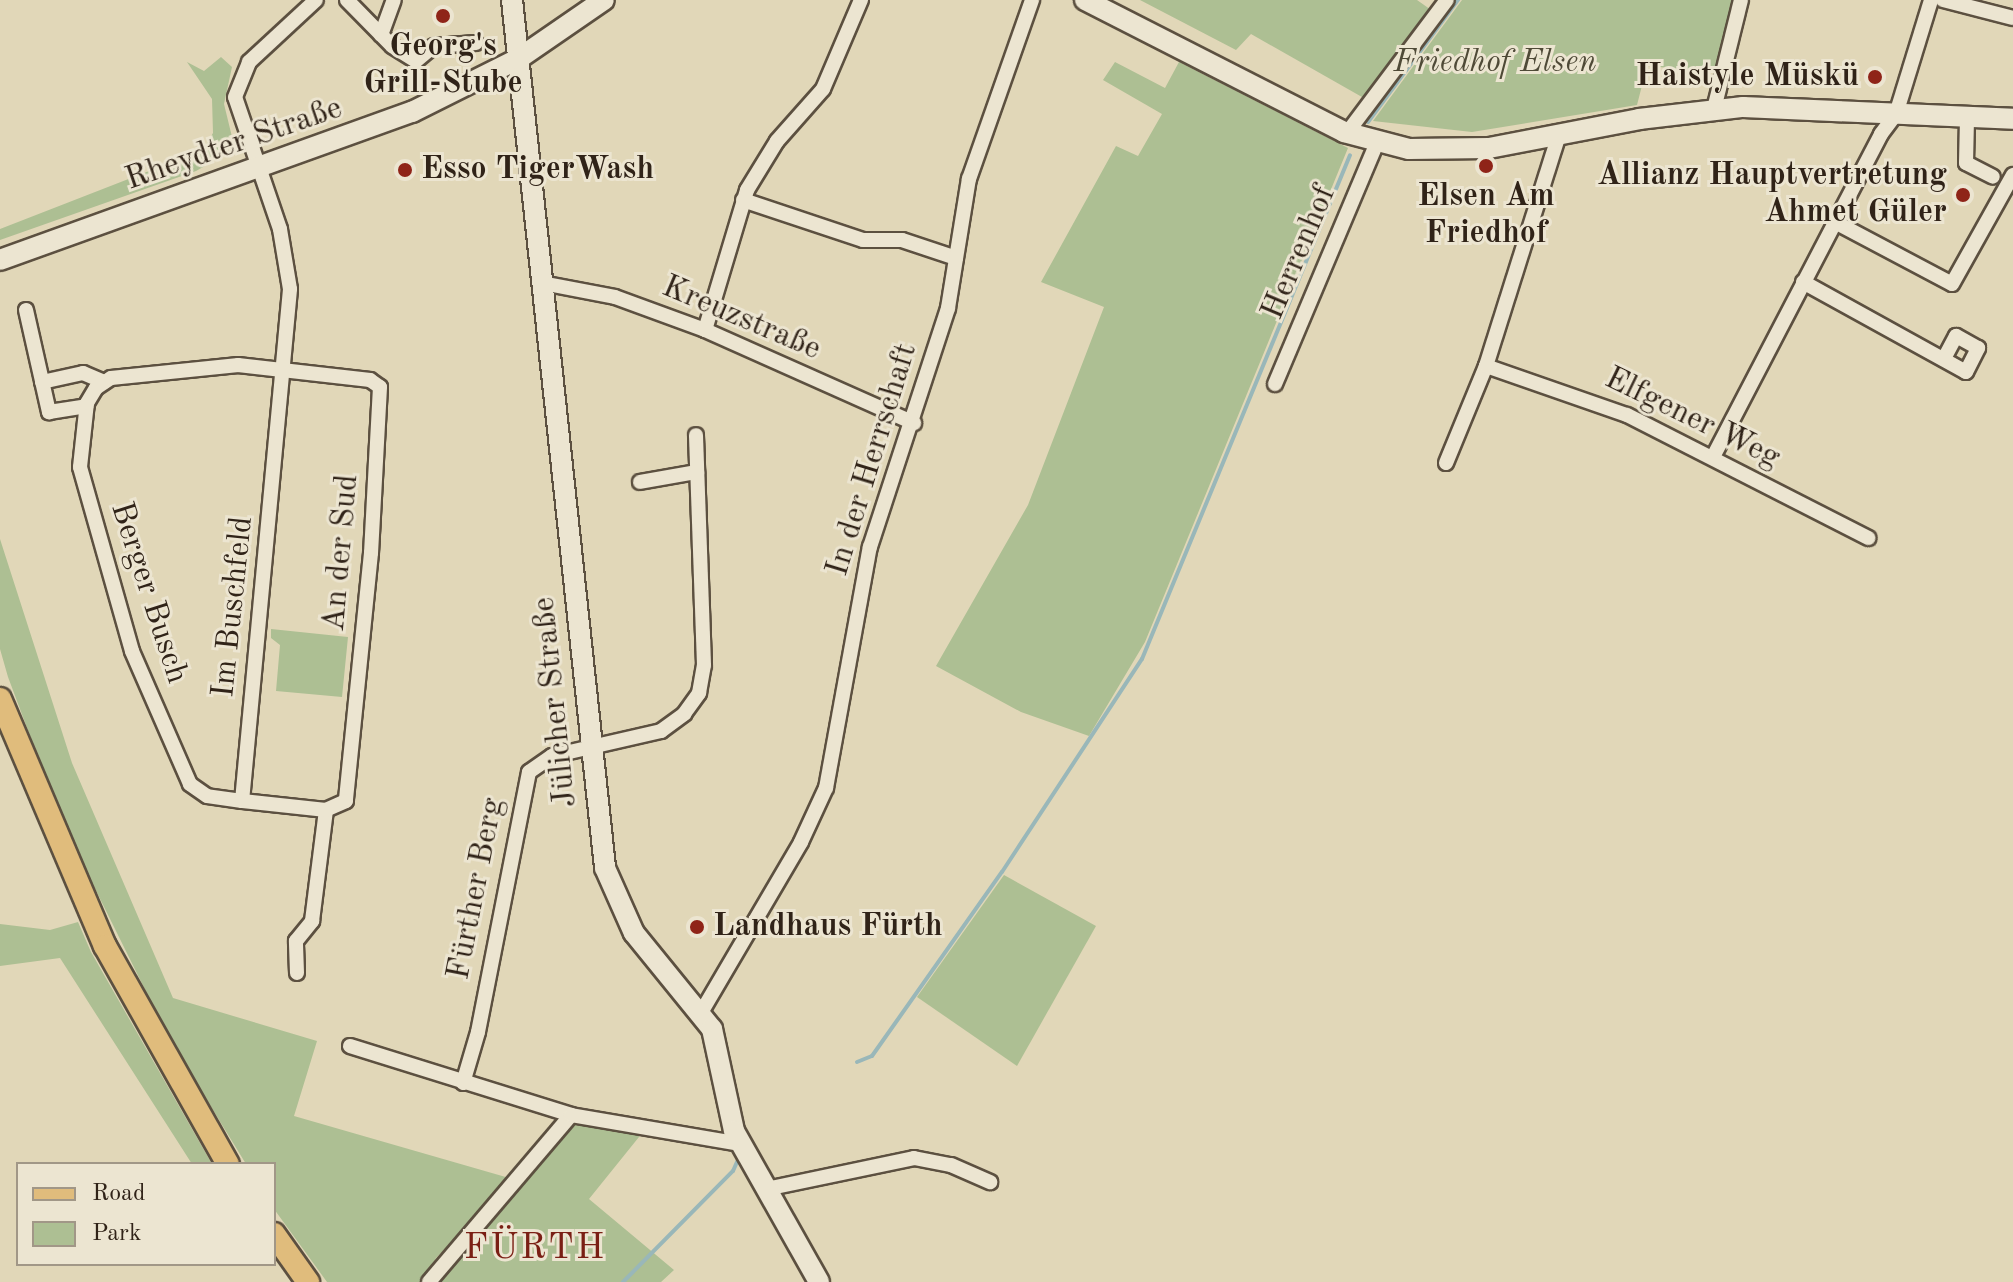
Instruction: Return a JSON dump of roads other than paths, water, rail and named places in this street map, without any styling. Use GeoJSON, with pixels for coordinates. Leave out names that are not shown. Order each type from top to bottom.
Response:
{"type":"FeatureCollection","features":[{"type":"Feature","properties":{"kind":"main road"},"geometry":{"type":"LineString","coordinates":[[0,699],[105,946],[227,1162]]}},
{"type":"Feature","properties":{"kind":"main road"},"geometry":{"type":"LineString","coordinates":[[276,1237],[308,1282]]}},
{"type":"Feature","properties":{"kind":"street","name":"Im Buschfeld"},"geometry":{"type":"LineString","coordinates":[[242,801],[285,368],[289,267],[237,113],[239,78],[249,62],[316,0]]}},
{"type":"Feature","properties":{"kind":"street"},"geometry":{"type":"LineString","coordinates":[[347,0],[381,35],[416,61],[434,46],[476,43]]}},
{"type":"Feature","properties":{"kind":"street"},"geometry":{"type":"LineString","coordinates":[[381,35],[394,0]]}},
{"type":"Feature","properties":{"kind":"street","name":"Jülicher Straße"},"geometry":{"type":"LineString","coordinates":[[512,0],[603,853],[614,896],[642,944],[702,1011],[716,1039],[740,1144],[819,1282]]}},
{"type":"Feature","properties":{"kind":"street","name":"Rheydter Straße"},"geometry":{"type":"LineString","coordinates":[[0,260],[399,118],[518,59],[604,0]]}},
{"type":"Feature","properties":{"kind":"street"},"geometry":{"type":"LineString","coordinates":[[705,330],[743,200],[777,141],[825,85],[861,0]]}},
{"type":"Feature","properties":{"kind":"street","name":"In der Herrschaft"},"geometry":{"type":"LineString","coordinates":[[702,1011],[801,842],[826,788],[870,547],[914,423],[946,316],[969,179],[1032,0]]}},
{"type":"Feature","properties":{"kind":"street"},"geometry":{"type":"LineString","coordinates":[[1085,0],[1347,133],[1377,143],[1467,151],[1714,109],[1806,107],[1967,119],[2013,119]]}},
{"type":"Feature","properties":{"kind":"street"},"geometry":{"type":"LineString","coordinates":[[1347,133],[1447,0]]}},
{"type":"Feature","properties":{"kind":"street"},"geometry":{"type":"LineString","coordinates":[[1714,109],[1741,0]]}},
{"type":"Feature","properties":{"kind":"street"},"geometry":{"type":"LineString","coordinates":[[1713,457],[1835,222],[1896,114],[1931,0]]}},
{"type":"Feature","properties":{"kind":"street"},"geometry":{"type":"LineString","coordinates":[[1943,0],[2013,18]]}},
{"type":"Feature","properties":{"kind":"street"},"geometry":{"type":"LineString","coordinates":[[1967,119],[1966,163],[1993,177]]}},
{"type":"Feature","properties":{"kind":"street"},"geometry":{"type":"LineString","coordinates":[[1446,463],[1486,366],[1559,135]]}},
{"type":"Feature","properties":{"kind":"street","name":"Herrenhof"},"geometry":{"type":"LineString","coordinates":[[1275,384],[1377,143]]}},
{"type":"Feature","properties":{"kind":"street"},"geometry":{"type":"LineString","coordinates":[[1835,222],[1952,284],[2013,175]]}},
{"type":"Feature","properties":{"kind":"street"},"geometry":{"type":"LineString","coordinates":[[743,200],[863,240],[902,240],[956,258]]}},
{"type":"Feature","properties":{"kind":"street"},"geometry":{"type":"LineString","coordinates":[[1803,282],[1944,359]]}},
{"type":"Feature","properties":{"kind":"street","name":"Kreuzstraße"},"geometry":{"type":"LineString","coordinates":[[542,283],[615,297],[705,330],[914,423]]}},
{"type":"Feature","properties":{"kind":"street"},"geometry":{"type":"LineString","coordinates":[[26,310],[49,412],[87,406]]}},
{"type":"Feature","properties":{"kind":"street"},"geometry":{"type":"LineString","coordinates":[[42,382],[83,373],[104,382],[202,366],[285,368]]}},
{"type":"Feature","properties":{"kind":"street","name":"Elfgener Weg"},"geometry":{"type":"LineString","coordinates":[[1486,366],[1591,399],[1713,457],[1868,538]]}},
{"type":"Feature","properties":{"kind":"street","name":"An der Sud"},"geometry":{"type":"LineString","coordinates":[[285,368],[370,380],[383,396],[346,801],[326,810]]}},
{"type":"Feature","properties":{"kind":"street","name":"Berger Busch"},"geometry":{"type":"LineString","coordinates":[[104,382],[87,406],[80,471],[140,671],[190,784],[211,798],[242,801]]}},
{"type":"Feature","properties":{"kind":"street","name":"Fürther Berg"},"geometry":{"type":"LineString","coordinates":[[463,1083],[478,1032],[527,777],[543,759],[591,744],[661,731],[684,714],[699,693],[704,652],[696,435]]}},
{"type":"Feature","properties":{"kind":"street"},"geometry":{"type":"LineString","coordinates":[[640,482],[697,472]]}},
{"type":"Feature","properties":{"kind":"street"},"geometry":{"type":"LineString","coordinates":[[242,801],[326,810],[312,921],[296,941],[297,973]]}},
{"type":"Feature","properties":{"kind":"street"},"geometry":{"type":"LineString","coordinates":[[350,1046],[571,1115],[740,1144]]}},
{"type":"Feature","properties":{"kind":"street"},"geometry":{"type":"LineString","coordinates":[[429,1282],[571,1115]]}},
{"type":"Feature","properties":{"kind":"street"},"geometry":{"type":"LineString","coordinates":[[766,1189],[914,1158],[961,1168],[990,1182]]}},
{"type":"Feature","properties":{"kind":"waterway"},"geometry":{"type":"LineString","coordinates":[[1368,122],[1458,0]]}},
{"type":"Feature","properties":{"kind":"waterway"},"geometry":{"type":"LineString","coordinates":[[857,1062],[872,1056],[1002,872],[1142,659],[1350,155]]}},
{"type":"Feature","properties":{"kind":"waterway"},"geometry":{"type":"LineString","coordinates":[[623,1282],[733,1171],[738,1160]]}},
{"type":"Feature","properties":{"kind":"place","name":"Georg's Grill-Stube"},"geometry":{"type":"Point","coordinates":[443,16]}},
{"type":"Feature","properties":{"kind":"place","name":"Haistyle Müskü"},"geometry":{"type":"Point","coordinates":[1875,77]}},
{"type":"Feature","properties":{"kind":"place","name":"Elsen Am Friedhof"},"geometry":{"type":"Point","coordinates":[1486,166]}},
{"type":"Feature","properties":{"kind":"place","name":"Esso TigerWash"},"geometry":{"type":"Point","coordinates":[405,170]}},
{"type":"Feature","properties":{"kind":"place","name":"Allianz Hauptvertretung Ahmet Güler"},"geometry":{"type":"Point","coordinates":[1963,195]}},
{"type":"Feature","properties":{"kind":"place","name":"Landhaus Fürth"},"geometry":{"type":"Point","coordinates":[697,927]}},
{"type":"Feature","properties":{"kind":"district","name":"FÜRTH"},"geometry":{"type":"Point","coordinates":[535,1250]}},
{"type":"Feature","properties":{"kind":"park label","name":"Friedhof Elsen"},"geometry":{"type":"Point","coordinates":[1495,63]}}]}
